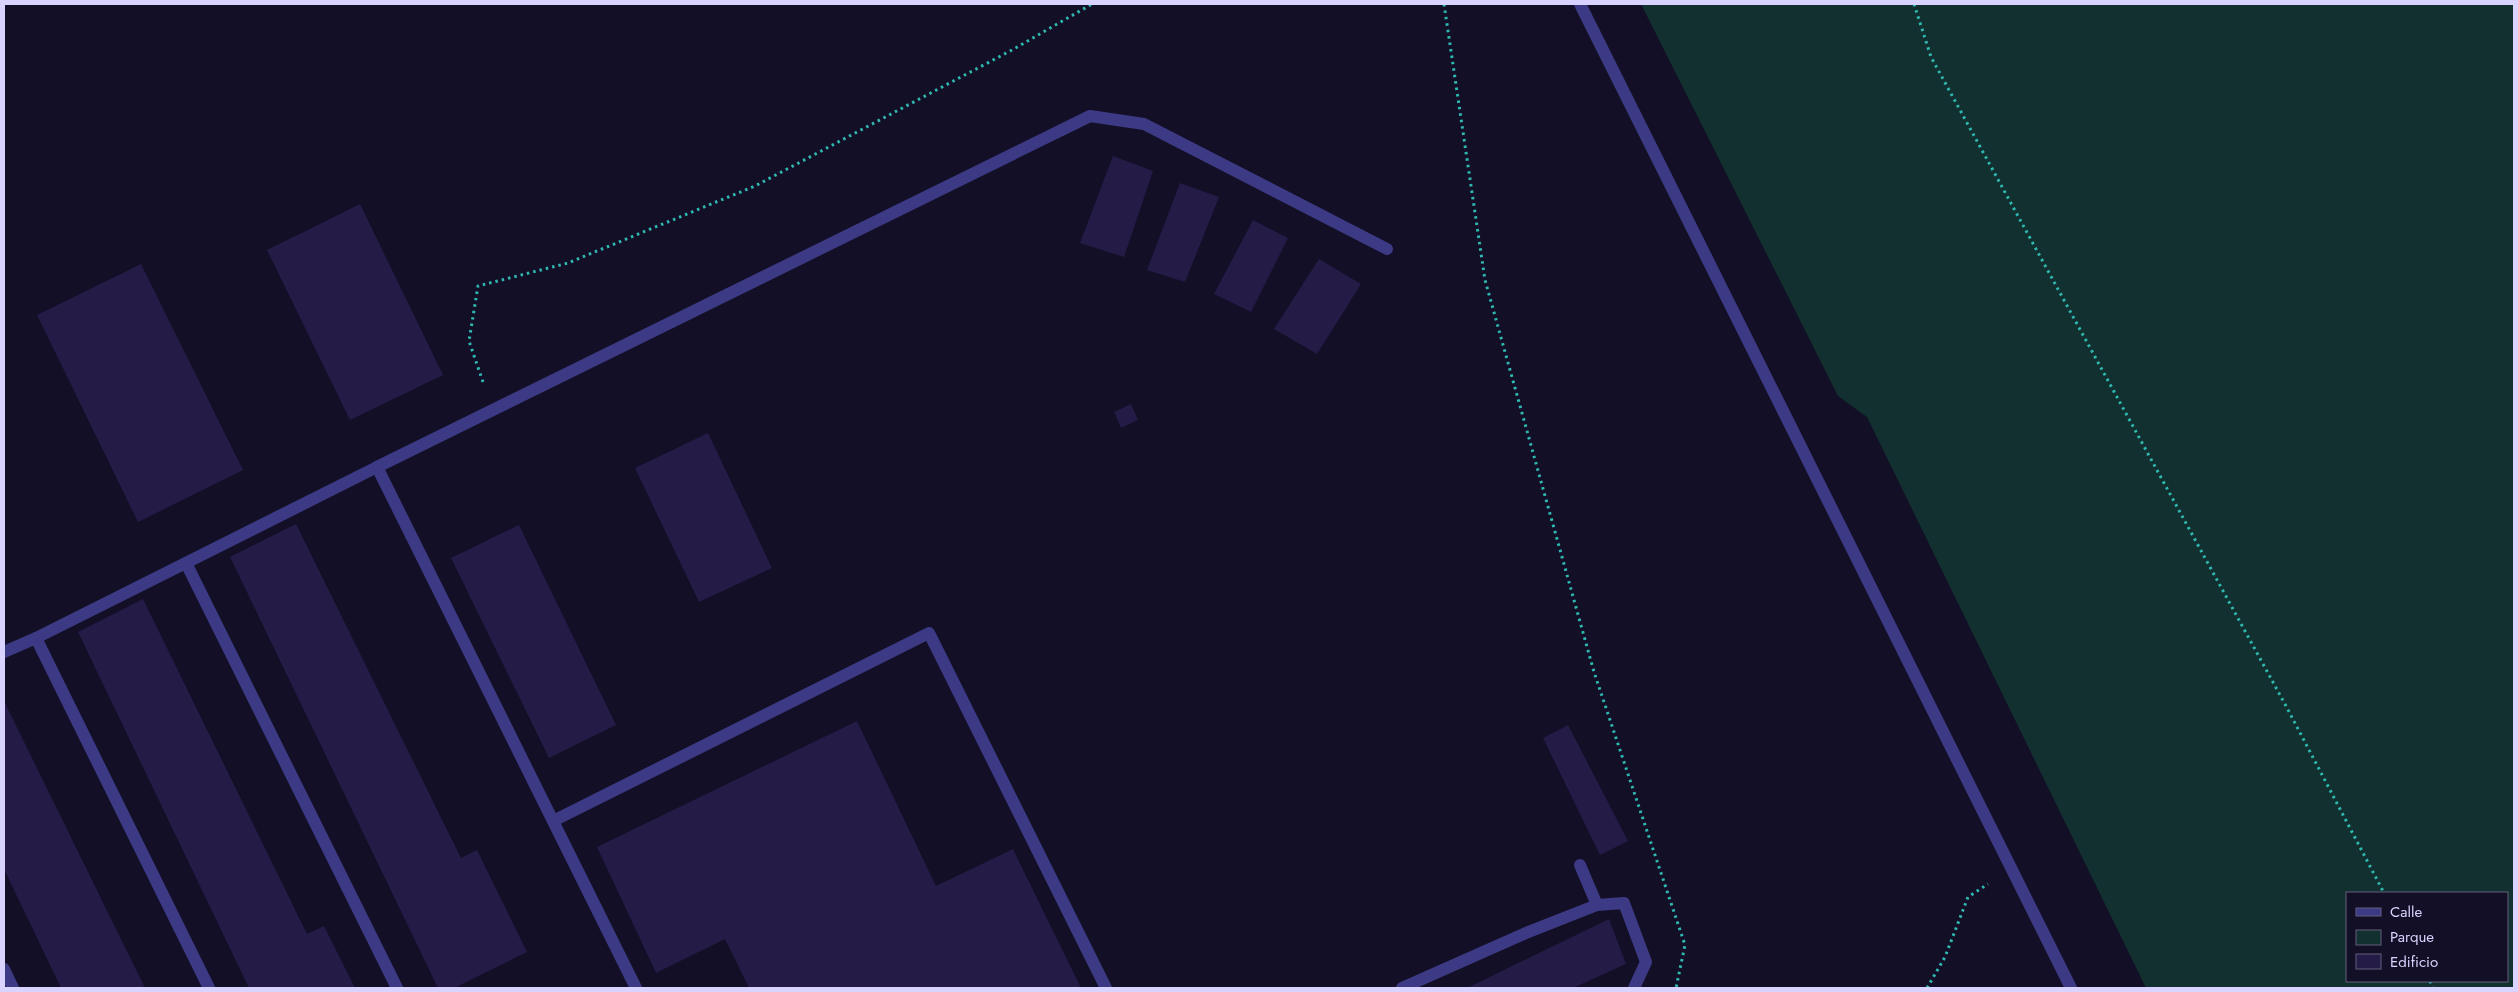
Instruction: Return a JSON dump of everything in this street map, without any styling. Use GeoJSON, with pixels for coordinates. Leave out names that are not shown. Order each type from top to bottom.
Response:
{"type":"FeatureCollection","features":[{"type":"Feature","properties":{"kind":"lane"},"geometry":{"type":"LineString","coordinates":[[1580,4],[2071,988]]}},
{"type":"Feature","properties":{"kind":"lane"},"geometry":{"type":"LineString","coordinates":[[4,652],[36,638],[377,467],[1090,116],[1144,124],[1387,250]]}},
{"type":"Feature","properties":{"kind":"lane"},"geometry":{"type":"LineString","coordinates":[[377,467],[636,988]]}},
{"type":"Feature","properties":{"kind":"lane"},"geometry":{"type":"LineString","coordinates":[[186,563],[398,988]]}},
{"type":"Feature","properties":{"kind":"lane"},"geometry":{"type":"LineString","coordinates":[[553,821],[929,632],[1106,988]]}},
{"type":"Feature","properties":{"kind":"lane"},"geometry":{"type":"LineString","coordinates":[[36,638],[209,988]]}},
{"type":"Feature","properties":{"kind":"lane"},"geometry":{"type":"LineString","coordinates":[[1580,866],[1597,904]]}},
{"type":"Feature","properties":{"kind":"lane"},"geometry":{"type":"LineString","coordinates":[[1402,988],[1597,904],[1624,903],[1646,962],[1634,988]]}},
{"type":"Feature","properties":{"kind":"lane"},"geometry":{"type":"LineString","coordinates":[[4,969],[13,988]]}},
{"type":"Feature","properties":{"kind":"path"},"geometry":{"type":"LineString","coordinates":[[493,411],[469,341],[478,286],[568,263],[755,186],[1003,54],[1092,4]]}},
{"type":"Feature","properties":{"kind":"path"},"geometry":{"type":"LineString","coordinates":[[1444,4],[1485,280],[1594,672],[1685,945],[1676,988]]}},
{"type":"Feature","properties":{"kind":"path"},"geometry":{"type":"LineString","coordinates":[[1914,4],[1931,56],[2286,706],[2383,892]]}},
{"type":"Feature","properties":{"kind":"path"},"geometry":{"type":"LineString","coordinates":[[1927,988],[1945,957],[1968,897],[2012,869]]}},
{"type":"Feature","properties":{"kind":"green space"},"geometry":{"type":"Polygon","coordinates":[[[1641,4],[2514,4],[2514,988],[2146,988],[1867,417],[1838,396],[1641,4]]]}},
{"type":"Feature","properties":{"kind":"building"},"geometry":{"type":"Polygon","coordinates":[[[1113,156],[1153,171],[1124,257],[1080,243],[1113,156]]]}},
{"type":"Feature","properties":{"kind":"building"},"geometry":{"type":"Polygon","coordinates":[[[1180,183],[1219,197],[1185,282],[1147,270],[1180,183]]]}},
{"type":"Feature","properties":{"kind":"building"},"geometry":{"type":"Polygon","coordinates":[[[360,204],[443,375],[350,420],[267,250],[360,204]]]}},
{"type":"Feature","properties":{"kind":"building"},"geometry":{"type":"Polygon","coordinates":[[[1253,220],[1288,238],[1251,312],[1214,294],[1253,220]]]}},
{"type":"Feature","properties":{"kind":"building"},"geometry":{"type":"Polygon","coordinates":[[[1319,259],[1361,284],[1317,354],[1274,329],[1319,259]]]}},
{"type":"Feature","properties":{"kind":"building"},"geometry":{"type":"Polygon","coordinates":[[[141,264],[243,470],[138,522],[37,315],[141,264]]]}},
{"type":"Feature","properties":{"kind":"building"},"geometry":{"type":"Polygon","coordinates":[[[1131,404],[1138,420],[1121,428],[1114,412],[1131,404]]]}},
{"type":"Feature","properties":{"kind":"building"},"geometry":{"type":"Polygon","coordinates":[[[708,433],[772,568],[699,602],[635,468],[708,433]]]}},
{"type":"Feature","properties":{"kind":"building"},"geometry":{"type":"Polygon","coordinates":[[[296,524],[461,858],[477,850],[527,952],[454,988],[438,988],[230,557],[296,524]]]}},
{"type":"Feature","properties":{"kind":"building"},"geometry":{"type":"Polygon","coordinates":[[[519,525],[616,725],[549,758],[451,558],[519,525]]]}},
{"type":"Feature","properties":{"kind":"building"},"geometry":{"type":"Polygon","coordinates":[[[143,599],[307,934],[324,926],[355,988],[249,988],[78,632],[143,599]]]}},
{"type":"Feature","properties":{"kind":"building"},"geometry":{"type":"Polygon","coordinates":[[[4,701],[145,988],[61,988],[4,869],[4,701]]]}},
{"type":"Feature","properties":{"kind":"building"},"geometry":{"type":"Polygon","coordinates":[[[857,721],[936,886],[1013,849],[1081,988],[749,988],[725,939],[656,973],[597,847],[857,721]]]}},
{"type":"Feature","properties":{"kind":"building"},"geometry":{"type":"Polygon","coordinates":[[[1568,725],[1628,841],[1600,855],[1543,738],[1568,725]]]}},
{"type":"Feature","properties":{"kind":"building"},"geometry":{"type":"Polygon","coordinates":[[[1609,919],[1626,964],[1573,988],[1467,988],[1609,919]]]}}]}
